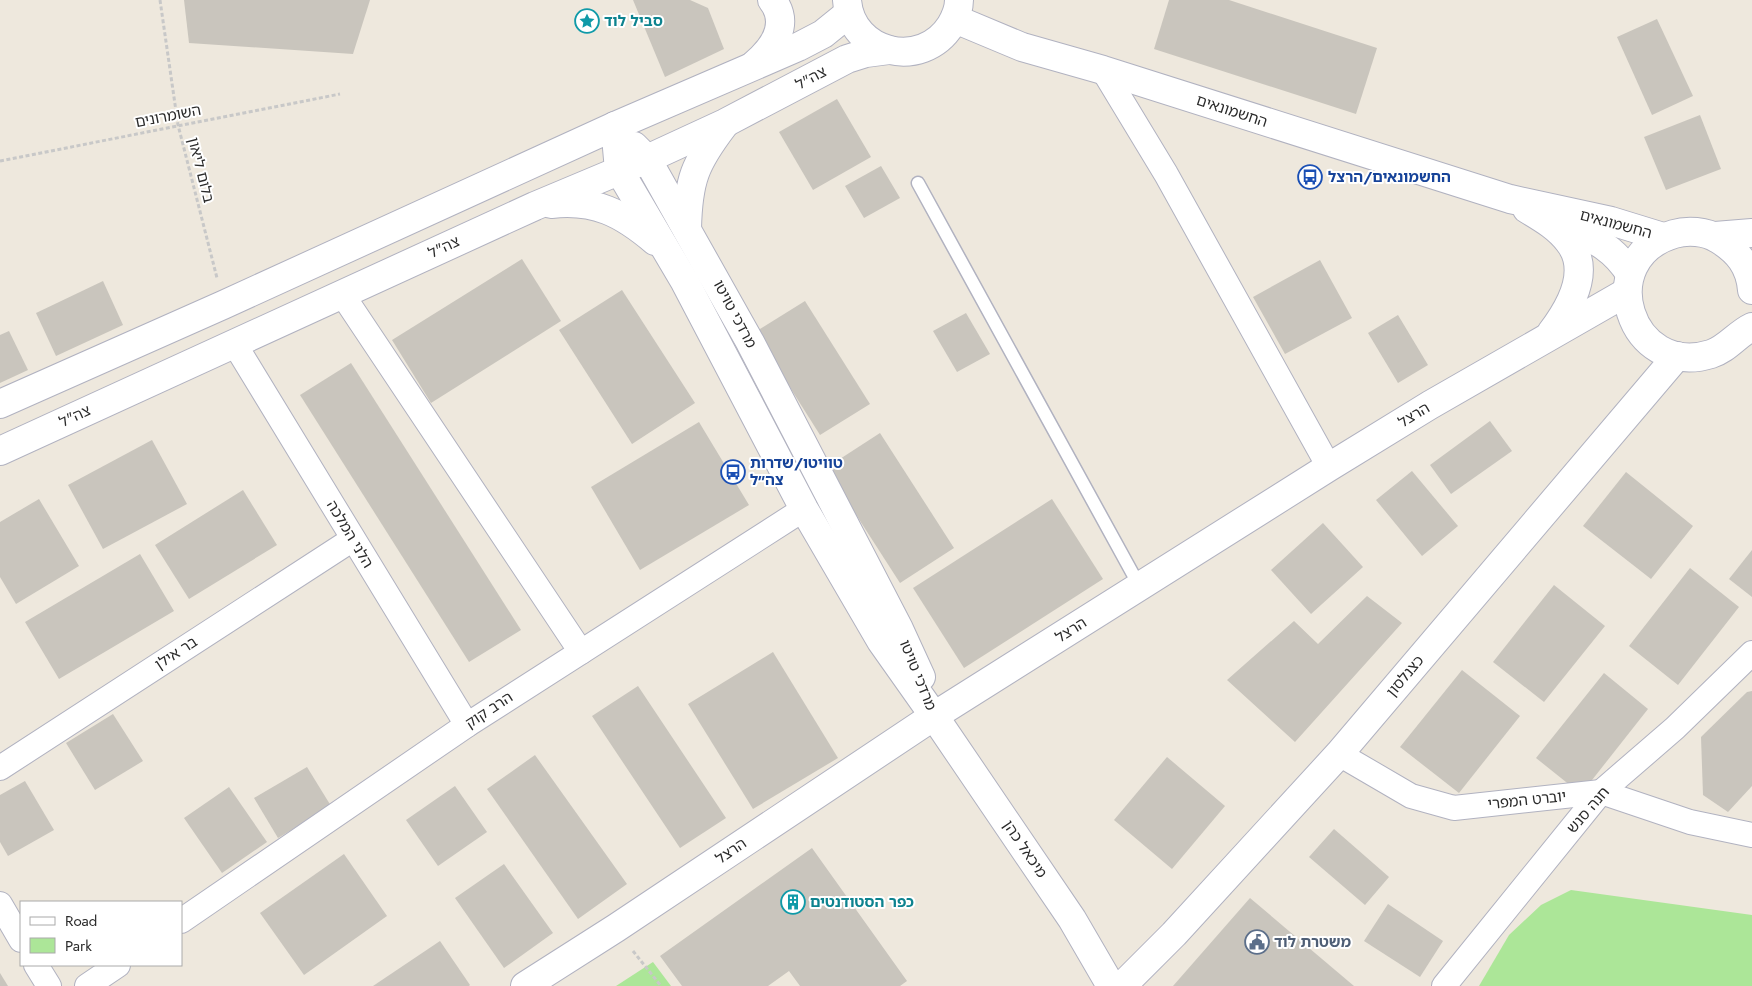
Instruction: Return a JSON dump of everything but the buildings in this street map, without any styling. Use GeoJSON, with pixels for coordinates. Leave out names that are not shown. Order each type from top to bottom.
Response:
{"type":"FeatureCollection","features":[{"type":"Feature","properties":{"kind":"street"},"geometry":{"type":"LineString","coordinates":[[751,68],[771,48],[777,38],[780,16],[772,0]]}},
{"type":"Feature","properties":{"kind":"street"},"geometry":{"type":"LineString","coordinates":[[0,404],[223,305],[615,126],[798,47],[823,34],[845,4],[854,24],[863,35],[875,45],[889,50]]}},
{"type":"Feature","properties":{"kind":"street","name":"צה\"ל"},"geometry":{"type":"LineString","coordinates":[[0,451],[534,206],[647,159],[725,123],[847,59],[866,53],[889,50],[904,52],[920,50],[934,43],[946,33],[957,10]]}},
{"type":"Feature","properties":{"kind":"street","name":"החשמונאים"},"geometry":{"type":"LineString","coordinates":[[957,10],[1022,47],[1103,70],[1510,200],[1611,221],[1663,237]]}},
{"type":"Feature","properties":{"kind":"street"},"geometry":{"type":"LineString","coordinates":[[1103,70],[1166,174],[1328,467]]}},
{"type":"Feature","properties":{"kind":"street"},"geometry":{"type":"LineString","coordinates":[[687,228],[688,202],[692,181],[700,159],[725,123]]}},
{"type":"Feature","properties":{"kind":"street","name":"מרדכי טויטו"},"geometry":{"type":"LineString","coordinates":[[615,126],[647,159],[750,342],[899,629],[921,675],[934,716]]}},
{"type":"Feature","properties":{"kind":"street","name":"מרדכי טויטו"},"geometry":{"type":"LineString","coordinates":[[615,126],[619,170],[685,282],[804,509],[881,641],[934,716]]}},
{"type":"Feature","properties":{"kind":"street"},"geometry":{"type":"LineString","coordinates":[[1510,200],[1547,221],[1560,232],[1570,243],[1577,259],[1580,272],[1573,296],[1559,323],[1549,335]]}},
{"type":"Feature","properties":{"kind":"street","name":"החשמונאים"},"geometry":{"type":"LineString","coordinates":[[1510,200],[1603,244],[1621,260],[1628,283]]}},
{"type":"Feature","properties":{"kind":"street"},"geometry":{"type":"LineString","coordinates":[[534,206],[566,202],[594,205],[620,215],[641,229],[666,250]]}},
{"type":"Feature","properties":{"kind":"street"},"geometry":{"type":"LineString","coordinates":[[1752,233],[1715,236],[1698,232],[1680,232],[1663,237],[1648,246],[1637,259],[1628,283],[1629,309],[1635,326],[1646,339],[1660,350],[1677,356],[1694,357],[1712,354],[1727,345],[1746,330],[1752,302]]}},
{"type":"Feature","properties":{"kind":"street"},"geometry":{"type":"LineString","coordinates":[[1715,236],[1731,247],[1744,261],[1751,278],[1752,290]]}},
{"type":"Feature","properties":{"kind":"street","name":"הרצל"},"geometry":{"type":"LineString","coordinates":[[525,986],[616,928],[934,716],[1328,467],[1549,335],[1628,283]]}},
{"type":"Feature","properties":{"kind":"street"},"geometry":{"type":"LineString","coordinates":[[342,294],[580,652]]}},
{"type":"Feature","properties":{"kind":"street","name":"הלני המלכה"},"geometry":{"type":"LineString","coordinates":[[234,343],[467,724]]}},
{"type":"Feature","properties":{"kind":"street","name":"כצנלסון"},"geometry":{"type":"LineString","coordinates":[[1122,986],[1174,934],[1339,754],[1677,356]]}},
{"type":"Feature","properties":{"kind":"street","name":"הרב קוק"},"geometry":{"type":"LineString","coordinates":[[182,920],[467,724],[804,509]]}},
{"type":"Feature","properties":{"kind":"street","name":"בר אילן"},"geometry":{"type":"LineString","coordinates":[[0,768],[353,539]]}},
{"type":"Feature","properties":{"kind":"street","name":"חנה סנש"},"geometry":{"type":"LineString","coordinates":[[1444,986],[1600,792],[1675,728],[1752,653]]}},
{"type":"Feature","properties":{"kind":"street","name":"מיכאל כהן"},"geometry":{"type":"LineString","coordinates":[[934,716],[1072,919],[1111,986]]}},
{"type":"Feature","properties":{"kind":"street","name":"יוברט המפרי"},"geometry":{"type":"LineString","coordinates":[[1339,754],[1411,796],[1454,808],[1600,792],[1690,822],[1752,835]]}},
{"type":"Feature","properties":{"kind":"street"},"geometry":{"type":"LineString","coordinates":[[0,904],[20,938]]}},
{"type":"Feature","properties":{"kind":"street"},"geometry":{"type":"LineString","coordinates":[[37,966],[48,986]]}},
{"type":"Feature","properties":{"kind":"street"},"geometry":{"type":"LineString","coordinates":[[87,986],[117,966]]}},
{"type":"Feature","properties":{"kind":"lane"},"geometry":{"type":"LineString","coordinates":[[918,183],[1140,587]]}},
{"type":"Feature","properties":{"kind":"path","name":"בלום ליאון"},"geometry":{"type":"LineString","coordinates":[[160,0],[178,126],[223,305]]}},
{"type":"Feature","properties":{"kind":"path","name":"השומרונים"},"geometry":{"type":"LineString","coordinates":[[0,161],[340,94]]}},
{"type":"Feature","properties":{"kind":"path"},"geometry":{"type":"LineString","coordinates":[[616,928],[661,986]]}},
{"type":"Feature","properties":{"kind":"green space"},"geometry":{"type":"Polygon","coordinates":[[[1571,890],[1752,915],[1752,986],[1479,986],[1509,935],[1541,905],[1571,890]]]}},
{"type":"Feature","properties":{"kind":"green space"},"geometry":{"type":"Polygon","coordinates":[[[653,962],[671,986],[616,986],[653,962]]]}},
{"type":"Feature","properties":{"kind":"place","name":"סביל לוד"},"geometry":{"type":"Point","coordinates":[587,21]}},
{"type":"Feature","properties":{"kind":"place","name":"החשמונאים/הרצל"},"geometry":{"type":"Point","coordinates":[1310,177]}},
{"type":"Feature","properties":{"kind":"place","name":"טוויטו/שדרות צה״ל"},"geometry":{"type":"Point","coordinates":[733,472]}},
{"type":"Feature","properties":{"kind":"place","name":"כפר הסטודנטים"},"geometry":{"type":"Point","coordinates":[793,902]}},
{"type":"Feature","properties":{"kind":"place","name":"משטרת לוד"},"geometry":{"type":"Point","coordinates":[1257,942]}}]}
